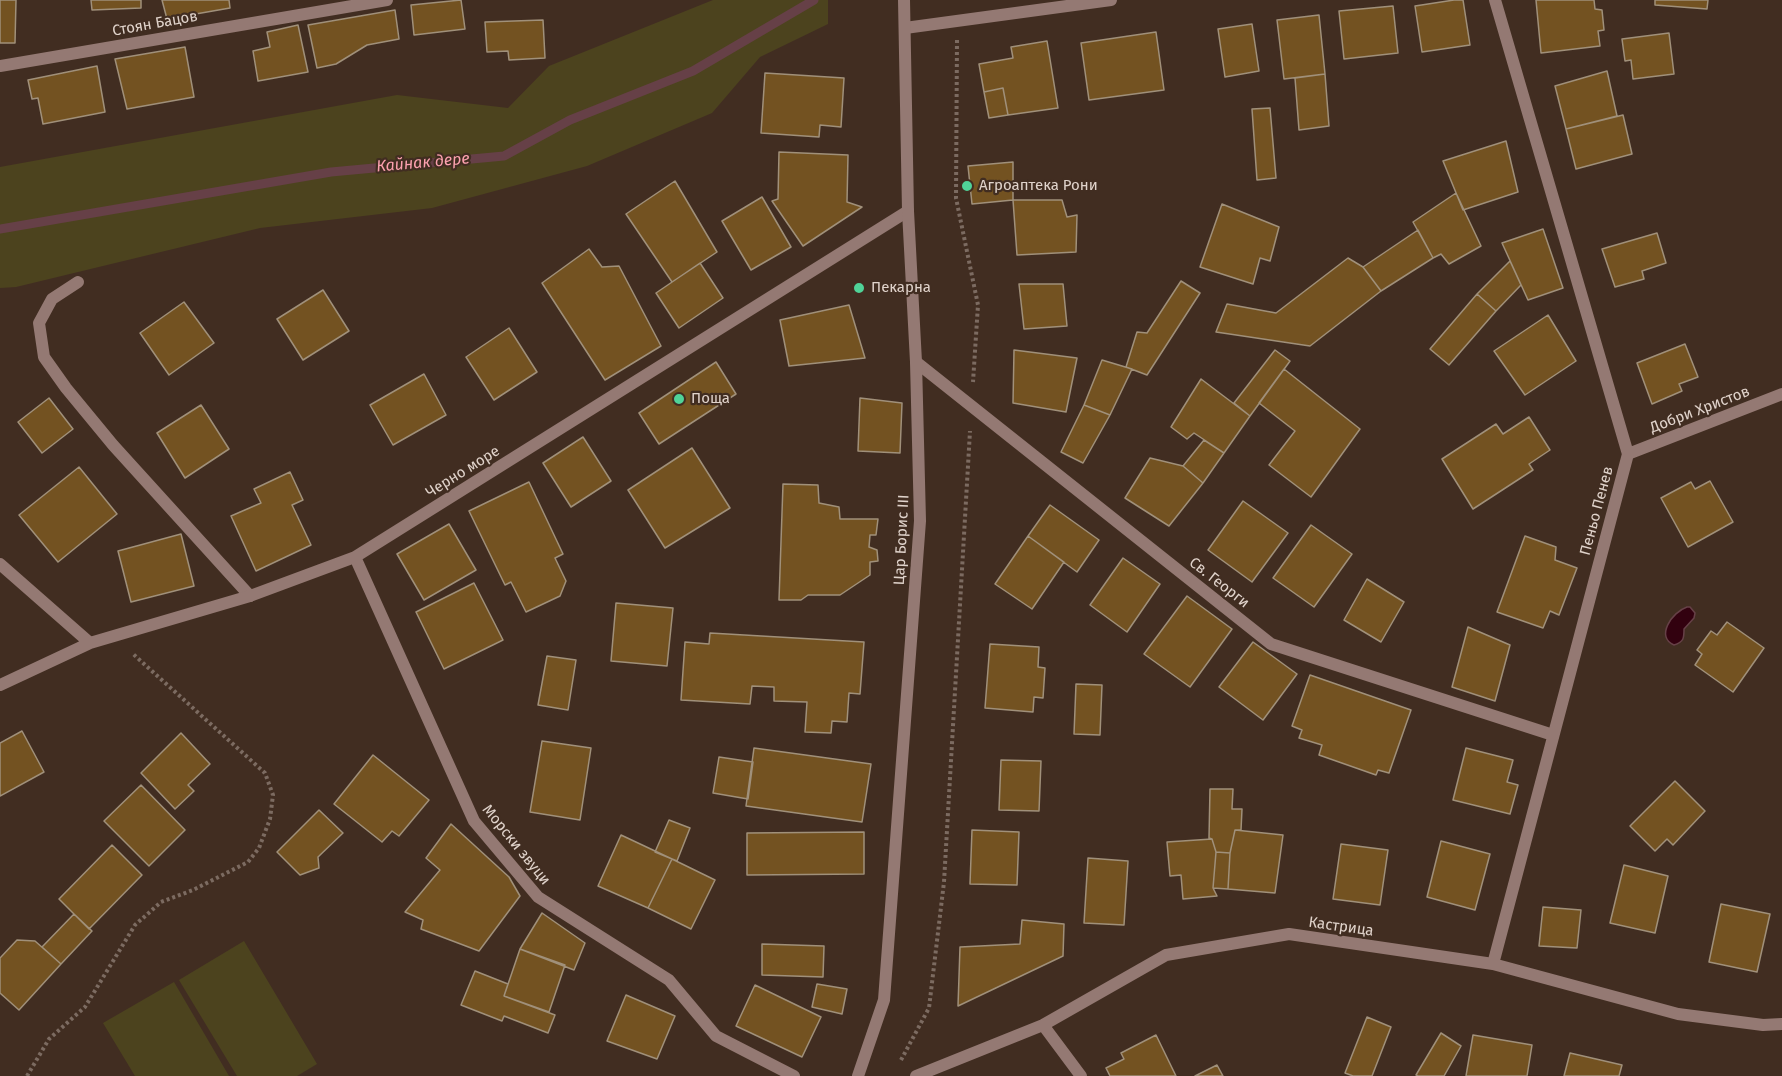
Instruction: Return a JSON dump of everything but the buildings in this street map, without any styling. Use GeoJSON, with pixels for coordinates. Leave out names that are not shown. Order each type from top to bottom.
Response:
{"type":"FeatureCollection","features":[{"type":"Feature","properties":{"kind":"street","name":"Стоян Бацов"},"geometry":{"type":"LineString","coordinates":[[0,66],[387,0]]}},
{"type":"Feature","properties":{"kind":"street","name":"Цар Борис III"},"geometry":{"type":"LineString","coordinates":[[858,1076],[884,1000],[920,520],[916,362],[908,211],[904,0]]}},
{"type":"Feature","properties":{"kind":"street"},"geometry":{"type":"LineString","coordinates":[[905,28],[1110,0]]}},
{"type":"Feature","properties":{"kind":"street","name":"Пеньо Пенев"},"geometry":{"type":"LineString","coordinates":[[1493,964],[1628,454],[1495,0]]}},
{"type":"Feature","properties":{"kind":"street","name":"Черно море"},"geometry":{"type":"LineString","coordinates":[[0,685],[90,643],[250,596],[355,557],[908,211]]}},
{"type":"Feature","properties":{"kind":"street"},"geometry":{"type":"LineString","coordinates":[[78,282],[52,298],[39,323],[44,357],[66,388],[113,445],[250,596]]}},
{"type":"Feature","properties":{"kind":"street","name":"Св. Георги"},"geometry":{"type":"LineString","coordinates":[[916,362],[1270,644],[1553,735]]}},
{"type":"Feature","properties":{"kind":"street","name":"Добри Христов"},"geometry":{"type":"LineString","coordinates":[[1628,454],[1782,394]]}},
{"type":"Feature","properties":{"kind":"street","name":"Морски звуци"},"geometry":{"type":"LineString","coordinates":[[355,557],[474,821],[481,830],[538,897],[669,981],[716,1036],[794,1076]]}},
{"type":"Feature","properties":{"kind":"street"},"geometry":{"type":"LineString","coordinates":[[0,564],[90,643]]}},
{"type":"Feature","properties":{"kind":"street","name":"Кастрица"},"geometry":{"type":"LineString","coordinates":[[916,1076],[1043,1025],[1166,955],[1289,934],[1493,964],[1678,1014],[1763,1025],[1782,1024]]}},
{"type":"Feature","properties":{"kind":"street"},"geometry":{"type":"LineString","coordinates":[[1043,1025],[1081,1076]]}},
{"type":"Feature","properties":{"kind":"path"},"geometry":{"type":"LineString","coordinates":[[897,1066],[929,1008],[944,882],[978,305],[956,198],[957,21]]}},
{"type":"Feature","properties":{"kind":"path"},"geometry":{"type":"LineString","coordinates":[[27,1076],[49,1039],[85,1007],[135,925],[161,902],[193,890],[248,862],[259,848],[270,819],[273,795],[265,773],[134,656],[122,634]]}},
{"type":"Feature","properties":{"kind":"shaded area"},"geometry":{"type":"Polygon","coordinates":[[[713,0],[828,0],[828,24],[760,57],[712,113],[587,166],[432,208],[260,228],[16,287],[0,288],[0,167],[397,95],[508,108],[549,66],[713,0]]]}},
{"type":"Feature","properties":{"kind":"shaded area"},"geometry":{"type":"Polygon","coordinates":[[[1687,607],[1695,613],[1694,618],[1684,629],[1682,641],[1674,645],[1668,641],[1666,636],[1668,625],[1676,614],[1687,607]]]}},
{"type":"Feature","properties":{"kind":"shaded area"},"geometry":{"type":"Polygon","coordinates":[[[244,941],[317,1064],[297,1076],[237,1076],[179,980],[244,941]]]}},
{"type":"Feature","properties":{"kind":"shaded area"},"geometry":{"type":"Polygon","coordinates":[[[174,982],[229,1076],[135,1076],[103,1023],[174,982]]]}},
{"type":"Feature","properties":{"kind":"waterway","name":"Кайнак дере"},"geometry":{"type":"LineString","coordinates":[[0,229],[331,172],[504,156],[570,120],[693,71],[814,0]]}},
{"type":"Feature","properties":{"kind":"place","name":"Агроаптека Рони"},"geometry":{"type":"Point","coordinates":[967,186]}},
{"type":"Feature","properties":{"kind":"place","name":"Пекарна"},"geometry":{"type":"Point","coordinates":[859,288]}},
{"type":"Feature","properties":{"kind":"place","name":"Поща"},"geometry":{"type":"Point","coordinates":[679,399]}}]}
